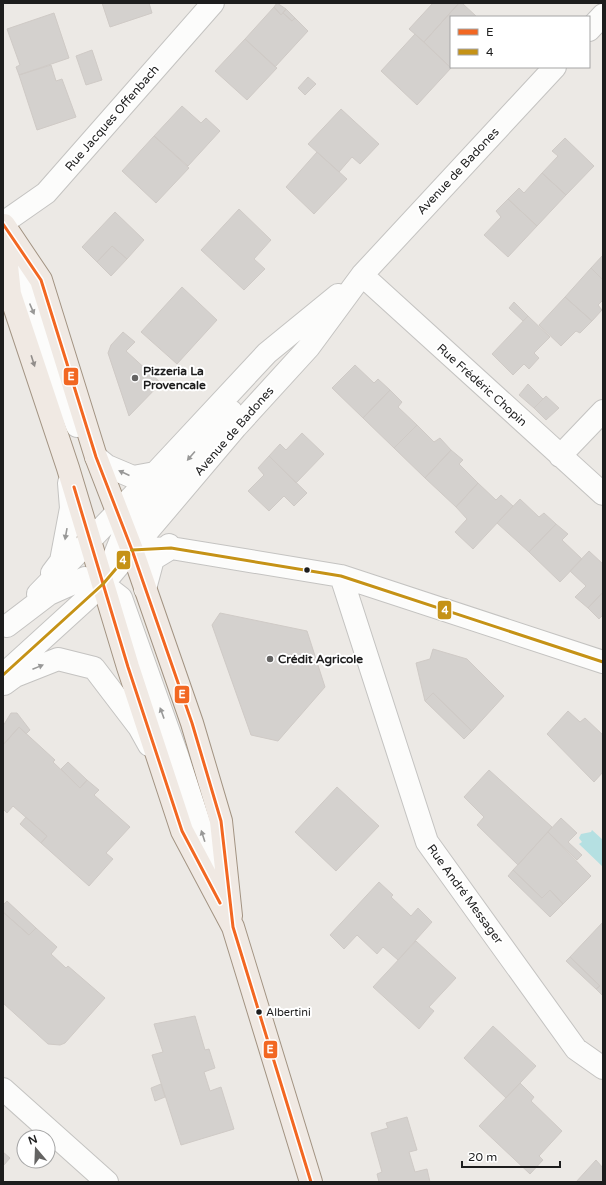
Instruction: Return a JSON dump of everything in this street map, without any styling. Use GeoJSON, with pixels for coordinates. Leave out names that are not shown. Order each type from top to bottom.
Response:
{"type":"FeatureCollection","features":[{"type":"Feature","properties":{"kind":"main road"},"geometry":{"type":"LineString","coordinates":[[3,223],[41,280],[96,457],[145,589],[192,724],[221,821],[233,927],[311,1182]]}},
{"type":"Feature","properties":{"kind":"main road"},"geometry":{"type":"LineString","coordinates":[[4,238],[10,294],[68,468],[90,541],[96,576],[182,831],[233,927]]}},
{"type":"Feature","properties":{"kind":"street","name":"Rue Jacques Offenbach"},"geometry":{"type":"LineString","coordinates":[[3,223],[46,193],[210,4]]}},
{"type":"Feature","properties":{"kind":"street"},"geometry":{"type":"LineString","coordinates":[[590,29],[603,15]]}},
{"type":"Feature","properties":{"kind":"street","name":"Avenue de Badones"},"geometry":{"type":"LineString","coordinates":[[124,532],[154,524],[236,427],[309,348],[362,275],[554,68]]}},
{"type":"Feature","properties":{"kind":"street"},"geometry":{"type":"LineString","coordinates":[[4,238],[90,464],[108,488],[133,496],[158,494],[188,485]]}},
{"type":"Feature","properties":{"kind":"street"},"geometry":{"type":"LineString","coordinates":[[3,675],[96,576],[124,532],[220,424],[362,275]]}},
{"type":"Feature","properties":{"kind":"street","name":"Avenue de Badones"},"geometry":{"type":"LineString","coordinates":[[96,576],[124,532],[133,496],[267,353],[362,275]]}},
{"type":"Feature","properties":{"kind":"street","name":"Rue Frédéric Chopin"},"geometry":{"type":"LineString","coordinates":[[362,275],[603,494]]}},
{"type":"Feature","properties":{"kind":"street"},"geometry":{"type":"LineString","coordinates":[[560,456],[603,411]]}},
{"type":"Feature","properties":{"kind":"street"},"geometry":{"type":"LineString","coordinates":[[96,457],[107,466],[133,477],[155,473]]}},
{"type":"Feature","properties":{"kind":"street"},"geometry":{"type":"LineString","coordinates":[[28,604],[61,561],[70,508],[68,468]]}},
{"type":"Feature","properties":{"kind":"street"},"geometry":{"type":"LineString","coordinates":[[158,494],[151,514],[157,531],[172,548]]}},
{"type":"Feature","properties":{"kind":"street"},"geometry":{"type":"LineString","coordinates":[[5,628],[90,541],[124,532],[172,548],[340,576],[603,662]]}},
{"type":"Feature","properties":{"kind":"street"},"geometry":{"type":"LineString","coordinates":[[145,589],[153,560],[172,548]]}},
{"type":"Feature","properties":{"kind":"street"},"geometry":{"type":"LineString","coordinates":[[5,628],[49,594],[96,576]]}},
{"type":"Feature","properties":{"kind":"street"},"geometry":{"type":"LineString","coordinates":[[3,658],[96,576]]}},
{"type":"Feature","properties":{"kind":"street"},"geometry":{"type":"LineString","coordinates":[[96,576],[121,598],[177,755],[233,927]]}},
{"type":"Feature","properties":{"kind":"street","name":"Rue André Messager"},"geometry":{"type":"LineString","coordinates":[[340,576],[427,842],[576,1049],[603,1068]]}},
{"type":"Feature","properties":{"kind":"street"},"geometry":{"type":"LineString","coordinates":[[3,684],[15,676],[58,659],[94,668],[139,727],[164,774]]}},
{"type":"Feature","properties":{"kind":"street"},"geometry":{"type":"LineString","coordinates":[[3,1089],[107,1182]]}},
{"type":"Feature","properties":{"kind":"water"},"geometry":{"type":"Polygon","coordinates":[[[592,830],[603,840],[603,867],[579,844],[582,842],[579,838],[581,834],[591,832],[592,830]]]}},
{"type":"Feature","properties":{"kind":"building"},"geometry":{"type":"Polygon","coordinates":[[[102,3],[149,3],[152,13],[110,27],[102,3]]]}},
{"type":"Feature","properties":{"kind":"building"},"geometry":{"type":"Polygon","coordinates":[[[277,3],[286,9],[281,15],[274,7],[277,3]]]}},
{"type":"Feature","properties":{"kind":"building"},"geometry":{"type":"Polygon","coordinates":[[[433,3],[459,3],[424,42],[409,29],[433,3]]]}},
{"type":"Feature","properties":{"kind":"building"},"geometry":{"type":"Polygon","coordinates":[[[459,3],[462,3],[476,16],[450,16],[450,67],[424,42],[459,3]]]}},
{"type":"Feature","properties":{"kind":"building"},"geometry":{"type":"Polygon","coordinates":[[[274,7],[281,15],[283,13],[292,21],[295,18],[308,31],[275,67],[245,39],[274,7]]]}},
{"type":"Feature","properties":{"kind":"building"},"geometry":{"type":"Polygon","coordinates":[[[286,9],[295,18],[292,21],[283,13],[286,9]]]}},
{"type":"Feature","properties":{"kind":"building"},"geometry":{"type":"Polygon","coordinates":[[[54,13],[69,58],[19,75],[16,67],[20,65],[7,29],[54,13]]]}},
{"type":"Feature","properties":{"kind":"building"},"geometry":{"type":"Polygon","coordinates":[[[415,34],[451,68],[417,105],[381,71],[415,34]]]}},
{"type":"Feature","properties":{"kind":"building"},"geometry":{"type":"Polygon","coordinates":[[[245,39],[277,68],[247,100],[215,71],[245,39]]]}},
{"type":"Feature","properties":{"kind":"building"},"geometry":{"type":"Polygon","coordinates":[[[92,50],[102,80],[86,85],[76,56],[92,50]]]}},
{"type":"Feature","properties":{"kind":"building"},"geometry":{"type":"Polygon","coordinates":[[[51,65],[56,81],[62,79],[76,117],[37,130],[19,75],[51,65]]]}},
{"type":"Feature","properties":{"kind":"building"},"geometry":{"type":"Polygon","coordinates":[[[308,77],[316,84],[305,95],[298,88],[308,77]]]}},
{"type":"Feature","properties":{"kind":"building"},"geometry":{"type":"Polygon","coordinates":[[[182,106],[201,123],[206,118],[220,131],[188,166],[154,136],[182,106]]]}},
{"type":"Feature","properties":{"kind":"building"},"geometry":{"type":"Polygon","coordinates":[[[341,109],[379,144],[360,164],[352,157],[339,172],[308,144],[341,109]]]}},
{"type":"Feature","properties":{"kind":"building"},"geometry":{"type":"Polygon","coordinates":[[[154,136],[189,168],[156,203],[122,171],[154,136]]]}},
{"type":"Feature","properties":{"kind":"building"},"geometry":{"type":"Polygon","coordinates":[[[565,138],[594,166],[566,195],[542,173],[558,156],[552,151],[565,138]]]}},
{"type":"Feature","properties":{"kind":"building"},"geometry":{"type":"Polygon","coordinates":[[[317,152],[347,179],[314,214],[286,187],[317,152]]]}},
{"type":"Feature","properties":{"kind":"building"},"geometry":{"type":"Polygon","coordinates":[[[542,173],[566,195],[537,226],[508,199],[519,188],[524,193],[542,173]]]}},
{"type":"Feature","properties":{"kind":"building"},"geometry":{"type":"Polygon","coordinates":[[[508,199],[537,226],[508,257],[484,235],[501,217],[496,211],[508,199]]]}},
{"type":"Feature","properties":{"kind":"building"},"geometry":{"type":"Polygon","coordinates":[[[239,209],[271,240],[254,259],[265,269],[244,290],[201,250],[239,209]]]}},
{"type":"Feature","properties":{"kind":"building"},"geometry":{"type":"Polygon","coordinates":[[[115,212],[144,240],[127,259],[112,246],[97,262],[82,247],[115,212]]]}},
{"type":"Feature","properties":{"kind":"building"},"geometry":{"type":"Polygon","coordinates":[[[112,246],[127,259],[111,276],[97,262],[112,246]]]}},
{"type":"Feature","properties":{"kind":"building"},"geometry":{"type":"Polygon","coordinates":[[[603,255],[603,280],[591,268],[603,255]]]}},
{"type":"Feature","properties":{"kind":"building"},"geometry":{"type":"Polygon","coordinates":[[[591,268],[603,280],[603,300],[598,305],[602,310],[592,321],[565,297],[591,268]]]}},
{"type":"Feature","properties":{"kind":"building"},"geometry":{"type":"Polygon","coordinates":[[[182,287],[217,320],[177,364],[141,332],[182,287]]]}},
{"type":"Feature","properties":{"kind":"building"},"geometry":{"type":"Polygon","coordinates":[[[565,297],[592,321],[580,333],[576,331],[561,346],[539,325],[565,297]]]}},
{"type":"Feature","properties":{"kind":"building"},"geometry":{"type":"Polygon","coordinates":[[[514,302],[528,316],[523,321],[509,308],[514,302]]]}},
{"type":"Feature","properties":{"kind":"building"},"geometry":{"type":"Polygon","coordinates":[[[528,316],[550,337],[534,353],[539,358],[529,369],[524,364],[513,375],[492,354],[528,316]]]}},
{"type":"Feature","properties":{"kind":"building","name":"Pizzeria La Provencale"},"geometry":{"type":"Polygon","coordinates":[[[123,332],[135,342],[126,351],[161,383],[129,416],[108,353],[111,345],[123,332]]]}},
{"type":"Feature","properties":{"kind":"building"},"geometry":{"type":"Polygon","coordinates":[[[355,365],[374,383],[378,379],[390,390],[363,418],[332,388],[355,365]]]}},
{"type":"Feature","properties":{"kind":"building"},"geometry":{"type":"Polygon","coordinates":[[[528,384],[543,399],[534,408],[519,395],[528,384]]]}},
{"type":"Feature","properties":{"kind":"building"},"geometry":{"type":"Polygon","coordinates":[[[390,390],[402,402],[398,407],[417,425],[394,448],[363,418],[390,390]]]}},
{"type":"Feature","properties":{"kind":"building"},"geometry":{"type":"Polygon","coordinates":[[[546,396],[559,408],[546,420],[534,408],[546,396]]]}},
{"type":"Feature","properties":{"kind":"building"},"geometry":{"type":"Polygon","coordinates":[[[417,425],[434,442],[440,438],[451,450],[425,478],[394,448],[417,425]]]}},
{"type":"Feature","properties":{"kind":"building"},"geometry":{"type":"Polygon","coordinates":[[[302,433],[324,454],[296,483],[269,456],[280,444],[286,450],[302,433]]]}},
{"type":"Feature","properties":{"kind":"building"},"geometry":{"type":"Polygon","coordinates":[[[451,450],[463,460],[459,464],[478,483],[456,507],[425,478],[451,450]]]}},
{"type":"Feature","properties":{"kind":"building"},"geometry":{"type":"Polygon","coordinates":[[[269,456],[307,493],[294,506],[284,496],[269,511],[248,491],[264,475],[258,468],[269,456]]]}},
{"type":"Feature","properties":{"kind":"building"},"geometry":{"type":"Polygon","coordinates":[[[478,483],[496,500],[501,495],[513,506],[473,549],[455,532],[467,519],[456,507],[478,483]]]}},
{"type":"Feature","properties":{"kind":"building"},"geometry":{"type":"Polygon","coordinates":[[[520,499],[539,517],[544,513],[556,524],[529,552],[497,523],[520,499]]]}},
{"type":"Feature","properties":{"kind":"building"},"geometry":{"type":"Polygon","coordinates":[[[556,524],[568,534],[562,540],[582,559],[560,582],[529,552],[556,524]]]}},
{"type":"Feature","properties":{"kind":"building"},"geometry":{"type":"Polygon","coordinates":[[[589,551],[603,564],[603,592],[588,608],[575,597],[586,586],[570,571],[589,551]]]}},
{"type":"Feature","properties":{"kind":"building"},"geometry":{"type":"Polygon","coordinates":[[[603,592],[603,615],[599,619],[588,608],[603,592]]]}},
{"type":"Feature","properties":{"kind":"building","name":"Crédit Agricole"},"geometry":{"type":"Polygon","coordinates":[[[220,613],[307,631],[325,687],[278,741],[251,735],[212,625],[220,613]]]}},
{"type":"Feature","properties":{"kind":"building"},"geometry":{"type":"Polygon","coordinates":[[[433,649],[467,659],[504,696],[472,731],[433,693],[425,701],[416,663],[430,659],[433,649]]]}},
{"type":"Feature","properties":{"kind":"building"},"geometry":{"type":"Polygon","coordinates":[[[433,693],[472,731],[464,739],[425,701],[433,693]]]}},
{"type":"Feature","properties":{"kind":"building"},"geometry":{"type":"Polygon","coordinates":[[[568,711],[580,722],[585,718],[603,735],[603,772],[594,782],[547,734],[568,711]]]}},
{"type":"Feature","properties":{"kind":"building"},"geometry":{"type":"Polygon","coordinates":[[[11,713],[17,713],[30,730],[26,734],[19,727],[3,745],[3,726],[11,713]]]}},
{"type":"Feature","properties":{"kind":"building"},"geometry":{"type":"Polygon","coordinates":[[[19,727],[55,760],[53,762],[80,788],[87,780],[99,790],[94,795],[130,827],[106,853],[113,859],[89,886],[41,843],[47,836],[13,806],[7,813],[3,809],[3,745],[19,727]]]}},
{"type":"Feature","properties":{"kind":"building"},"geometry":{"type":"Polygon","coordinates":[[[68,762],[87,780],[80,788],[61,769],[68,762]]]}},
{"type":"Feature","properties":{"kind":"building"},"geometry":{"type":"Polygon","coordinates":[[[489,770],[552,827],[518,865],[477,825],[484,817],[464,797],[489,770]]]}},
{"type":"Feature","properties":{"kind":"building"},"geometry":{"type":"Polygon","coordinates":[[[337,787],[379,826],[336,871],[295,832],[337,787]]]}},
{"type":"Feature","properties":{"kind":"building"},"geometry":{"type":"Polygon","coordinates":[[[26,817],[47,836],[41,843],[20,824],[26,817]]]}},
{"type":"Feature","properties":{"kind":"building"},"geometry":{"type":"Polygon","coordinates":[[[561,818],[577,833],[568,842],[582,855],[577,860],[548,832],[561,818]]]}},
{"type":"Feature","properties":{"kind":"building"},"geometry":{"type":"Polygon","coordinates":[[[548,832],[591,876],[563,904],[550,890],[542,898],[513,870],[548,832]]]}},
{"type":"Feature","properties":{"kind":"building"},"geometry":{"type":"Polygon","coordinates":[[[513,870],[542,898],[550,890],[563,904],[550,917],[508,876],[513,870]]]}},
{"type":"Feature","properties":{"kind":"building"},"geometry":{"type":"Polygon","coordinates":[[[379,882],[393,895],[391,897],[411,916],[418,908],[432,922],[398,960],[383,947],[377,954],[357,935],[344,949],[330,935],[379,882]]]}},
{"type":"Feature","properties":{"kind":"building"},"geometry":{"type":"Polygon","coordinates":[[[7,901],[36,928],[29,935],[3,912],[3,905],[7,901]]]}},
{"type":"Feature","properties":{"kind":"building"},"geometry":{"type":"Polygon","coordinates":[[[3,912],[29,935],[36,928],[57,947],[51,954],[66,968],[68,966],[105,998],[65,1043],[60,1045],[48,1044],[3,1003],[3,912]]]}},
{"type":"Feature","properties":{"kind":"building"},"geometry":{"type":"Polygon","coordinates":[[[603,922],[603,996],[596,989],[600,986],[570,957],[603,922]]]}},
{"type":"Feature","properties":{"kind":"building"},"geometry":{"type":"Polygon","coordinates":[[[416,941],[456,978],[429,1007],[434,1011],[419,1029],[373,987],[416,941]]]}},
{"type":"Feature","properties":{"kind":"building"},"geometry":{"type":"Polygon","coordinates":[[[570,957],[600,986],[596,989],[566,961],[570,957]]]}},
{"type":"Feature","properties":{"kind":"building"},"geometry":{"type":"Polygon","coordinates":[[[195,1016],[205,1050],[209,1049],[215,1068],[204,1072],[210,1091],[221,1087],[234,1129],[181,1145],[152,1055],[163,1052],[154,1024],[195,1016]]]}},
{"type":"Feature","properties":{"kind":"building"},"geometry":{"type":"Polygon","coordinates":[[[493,1026],[536,1066],[506,1098],[464,1058],[493,1026]]]}},
{"type":"Feature","properties":{"kind":"building"},"geometry":{"type":"Polygon","coordinates":[[[520,1083],[534,1097],[531,1101],[562,1131],[539,1156],[543,1160],[530,1174],[479,1126],[520,1083]]]}},
{"type":"Feature","properties":{"kind":"building"},"geometry":{"type":"Polygon","coordinates":[[[161,1084],[165,1097],[155,1101],[151,1088],[161,1084]]]}},
{"type":"Feature","properties":{"kind":"building"},"geometry":{"type":"Polygon","coordinates":[[[407,1117],[417,1150],[409,1152],[415,1172],[427,1169],[430,1182],[379,1182],[377,1174],[382,1172],[371,1133],[388,1128],[386,1123],[407,1117]]]}},
{"type":"Feature","properties":{"kind":"building"},"geometry":{"type":"Polygon","coordinates":[[[3,1152],[10,1158],[3,1166],[3,1152]]]}},
{"type":"Feature","properties":{"kind":"building"},"geometry":{"type":"Polygon","coordinates":[[[596,1160],[603,1168],[603,1182],[576,1182],[596,1160]]]}},
{"type":"Feature","properties":{"kind":"transit line","name":"E"},"geometry":{"type":"LineString","coordinates":[[3,224],[41,280],[96,457],[132,550],[192,723],[221,821],[233,927],[311,1182]]}},
{"type":"Feature","properties":{"kind":"transit line","name":"E"},"geometry":{"type":"LineString","coordinates":[[74,487],[128,667],[182,831],[220,903]]}},
{"type":"Feature","properties":{"kind":"transit line","name":"4"},"geometry":{"type":"LineString","coordinates":[[3,675],[103,584],[132,550],[171,548],[341,576],[603,662]]}},
{"type":"Feature","properties":{"kind":"place","name":"Pizzeria La Provencale"},"geometry":{"type":"Point","coordinates":[135,378]}},
{"type":"Feature","properties":{"kind":"place","name":"Crédit Agricole"},"geometry":{"type":"Point","coordinates":[270,659]}},
{"type":"Feature","properties":{"kind":"place","name":"Albertini"},"geometry":{"type":"Point","coordinates":[259,1012]}}]}
